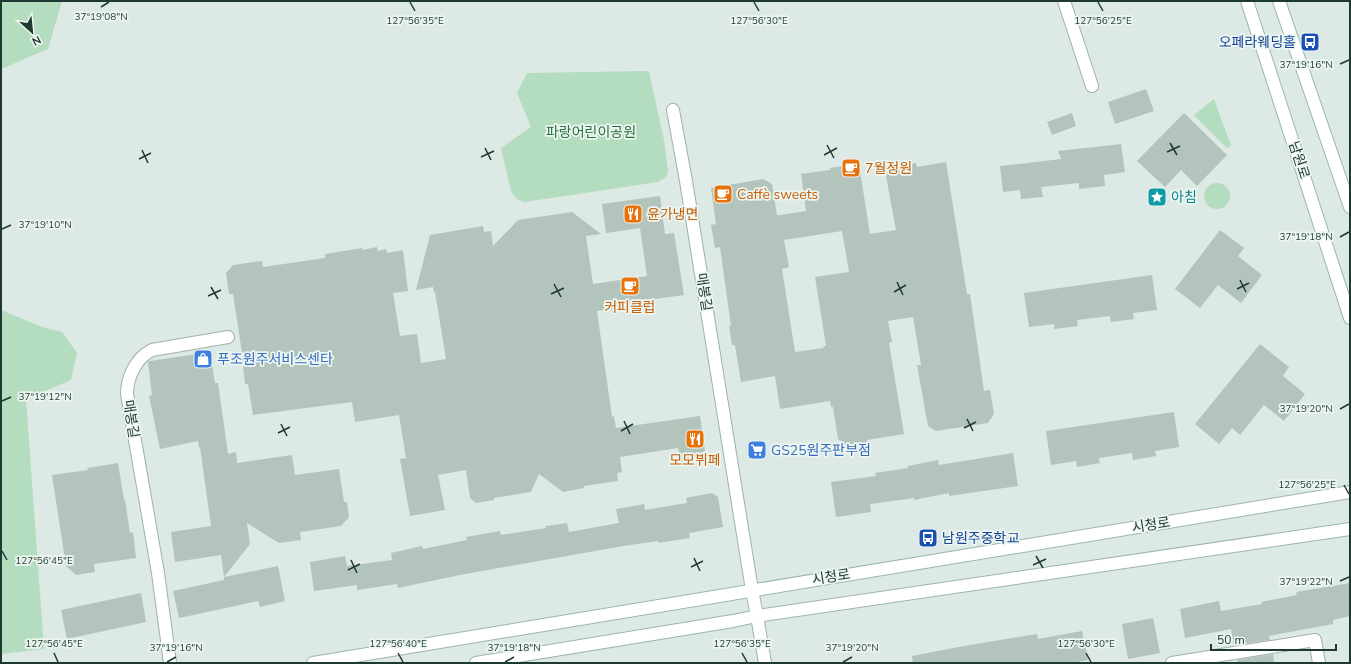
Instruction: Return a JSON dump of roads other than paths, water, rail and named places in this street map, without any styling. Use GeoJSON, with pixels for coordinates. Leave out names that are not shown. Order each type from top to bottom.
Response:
{"type":"FeatureCollection","features":[{"type":"Feature","properties":{"kind":"street"},"geometry":{"type":"LineString","coordinates":[[1064,1],[1092,86]]}},
{"type":"Feature","properties":{"kind":"street","name":"남원로"},"geometry":{"type":"LineString","coordinates":[[1247,1],[1350,318]]}},
{"type":"Feature","properties":{"kind":"street"},"geometry":{"type":"LineString","coordinates":[[1279,1],[1350,207]]}},
{"type":"Feature","properties":{"kind":"street","name":"매봉길"},"geometry":{"type":"LineString","coordinates":[[673,110],[765,663]]}},
{"type":"Feature","properties":{"kind":"street","name":"매봉길"},"geometry":{"type":"LineString","coordinates":[[170,663],[158,573],[127,394],[128,381],[137,363],[144,354],[152,350],[228,337]]}},
{"type":"Feature","properties":{"kind":"street","name":"시청로"},"geometry":{"type":"LineString","coordinates":[[313,663],[1350,492]]}},
{"type":"Feature","properties":{"kind":"street","name":"시청로"},"geometry":{"type":"LineString","coordinates":[[476,663],[757,616],[1350,529]]}},
{"type":"Feature","properties":{"kind":"street"},"geometry":{"type":"LineString","coordinates":[[1172,663],[1228,659],[1315,640],[1319,663]]}},
{"type":"Feature","properties":{"kind":"place","name":"오페라웨딩홀"},"geometry":{"type":"Point","coordinates":[1310,42]}},
{"type":"Feature","properties":{"kind":"place","name":"7월정원"},"geometry":{"type":"Point","coordinates":[851,168]}},
{"type":"Feature","properties":{"kind":"place","name":"Caffè sweets"},"geometry":{"type":"Point","coordinates":[723,194]}},
{"type":"Feature","properties":{"kind":"place","name":"아침"},"geometry":{"type":"Point","coordinates":[1157,197]}},
{"type":"Feature","properties":{"kind":"place","name":"윤가냉면"},"geometry":{"type":"Point","coordinates":[633,214]}},
{"type":"Feature","properties":{"kind":"place","name":"커피클럽"},"geometry":{"type":"Point","coordinates":[630,286]}},
{"type":"Feature","properties":{"kind":"place","name":"푸조원주서비스센타"},"geometry":{"type":"Point","coordinates":[203,359]}},
{"type":"Feature","properties":{"kind":"place","name":"모모뷔페"},"geometry":{"type":"Point","coordinates":[695,439]}},
{"type":"Feature","properties":{"kind":"place","name":"GS25원주판부점"},"geometry":{"type":"Point","coordinates":[757,450]}},
{"type":"Feature","properties":{"kind":"place","name":"남원주중학교"},"geometry":{"type":"Point","coordinates":[928,538]}},
{"type":"Feature","properties":{"kind":"park label","name":"파랑어린이공원"},"geometry":{"type":"Point","coordinates":[591,132]}}]}
